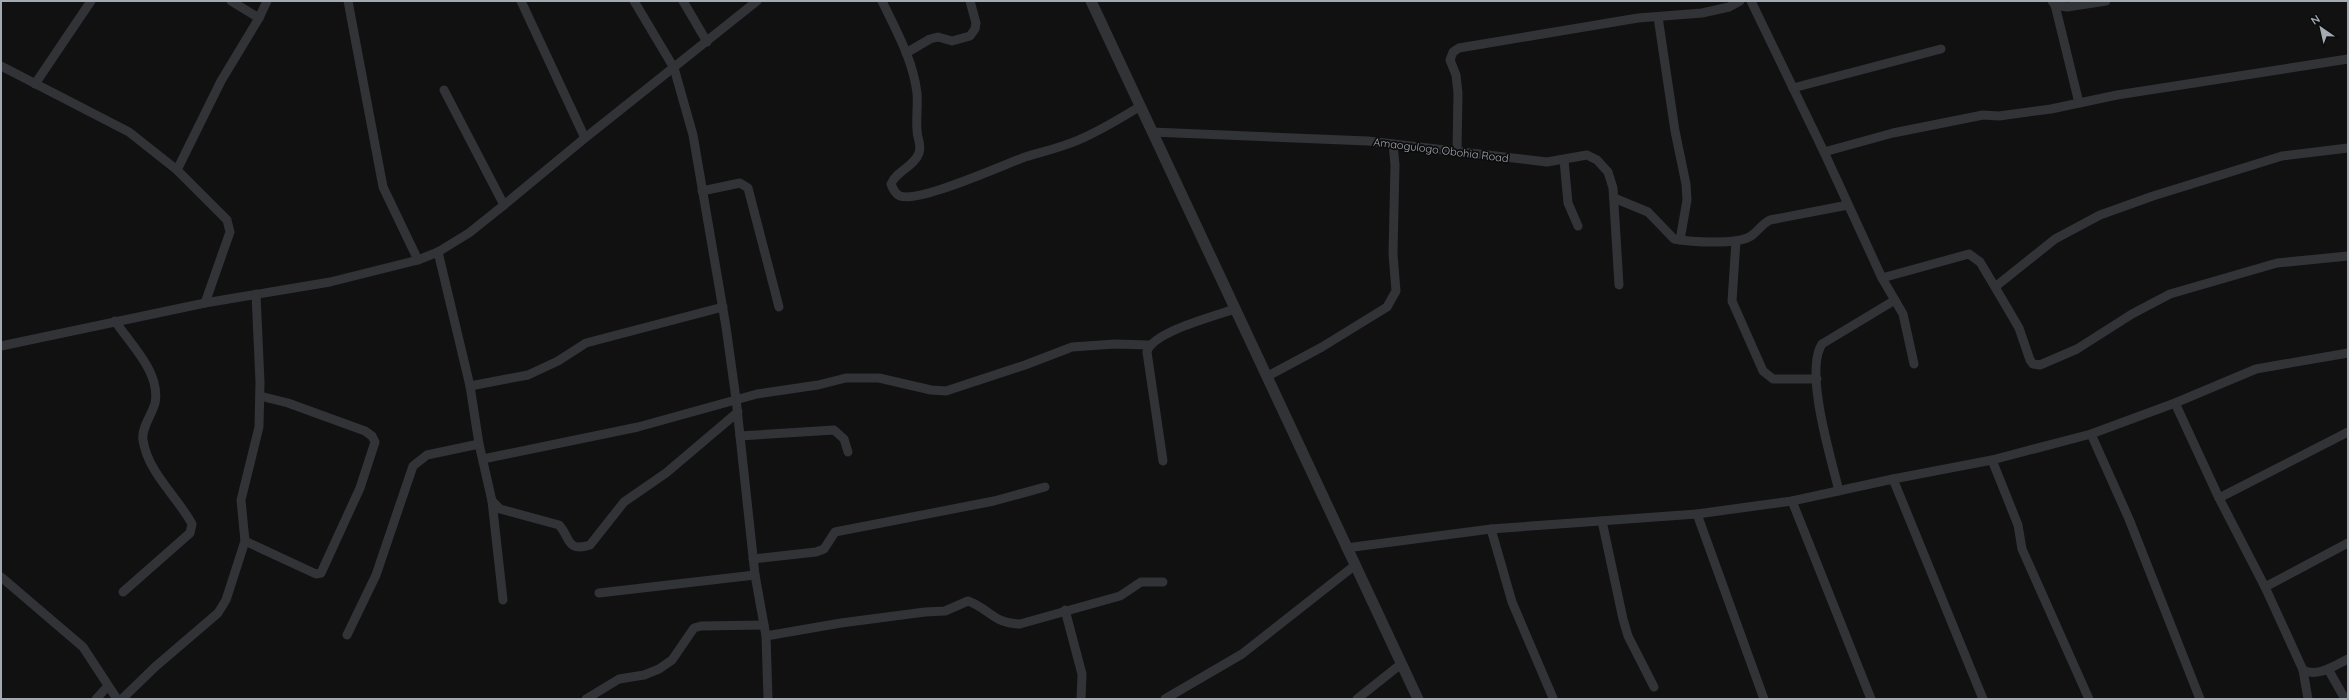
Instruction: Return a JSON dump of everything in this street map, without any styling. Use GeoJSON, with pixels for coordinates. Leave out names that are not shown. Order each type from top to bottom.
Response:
{"type":"FeatureCollection","features":[{"type":"Feature","properties":{"kind":"street"},"geometry":{"type":"LineString","coordinates":[[34,84],[91,1]]}},
{"type":"Feature","properties":{"kind":"street"},"geometry":{"type":"LineString","coordinates":[[231,1],[259,18]]}},
{"type":"Feature","properties":{"kind":"street"},"geometry":{"type":"LineString","coordinates":[[178,170],[221,81],[259,18],[267,1]]}},
{"type":"Feature","properties":{"kind":"street"},"geometry":{"type":"LineString","coordinates":[[348,1],[383,187],[418,260]]}},
{"type":"Feature","properties":{"kind":"street"},"geometry":{"type":"LineString","coordinates":[[521,1],[585,138]]}},
{"type":"Feature","properties":{"kind":"street"},"geometry":{"type":"LineString","coordinates":[[634,1],[674,68],[688,113],[723,307],[738,412],[753,559],[766,636],[768,699]]}},
{"type":"Feature","properties":{"kind":"street"},"geometry":{"type":"LineString","coordinates":[[682,1],[707,42]]}},
{"type":"Feature","properties":{"kind":"street"},"geometry":{"type":"LineString","coordinates":[[1,346],[115,321],[256,294],[330,282],[418,260],[438,252],[469,233],[504,206],[585,138],[757,1]]}},
{"type":"Feature","properties":{"kind":"street"},"geometry":{"type":"LineString","coordinates":[[882,1],[906,53],[917,91],[917,133],[922,145],[918,156],[913,162],[894,176],[891,184],[893,190],[900,196],[909,196],[952,185],[1026,157],[1063,146],[1098,131],[1139,107]]}},
{"type":"Feature","properties":{"kind":"street"},"geometry":{"type":"LineString","coordinates":[[906,53],[930,39],[938,37],[952,41],[970,36],[975,29],[976,23],[970,1]]}},
{"type":"Feature","properties":{"kind":"street"},"geometry":{"type":"LineString","coordinates":[[1091,1],[1234,309],[1268,376],[1354,566],[1418,699]]}},
{"type":"Feature","properties":{"kind":"street"},"geometry":{"type":"LineString","coordinates":[[1457,151],[1458,93],[1456,75],[1450,60],[1453,52],[1459,48],[1618,21],[1717,10],[1740,1]]}},
{"type":"Feature","properties":{"kind":"street"},"geometry":{"type":"LineString","coordinates":[[1751,1],[1824,152],[1882,278],[1903,314],[1914,364]]}},
{"type":"Feature","properties":{"kind":"street"},"geometry":{"type":"LineString","coordinates":[[2054,3],[2067,7],[2106,1]]}},
{"type":"Feature","properties":{"kind":"street"},"geometry":{"type":"LineString","coordinates":[[2054,3],[2079,103]]}},
{"type":"Feature","properties":{"kind":"street"},"geometry":{"type":"LineString","coordinates":[[1658,17],[1675,131],[1686,184],[1687,200],[1680,240]]}},
{"type":"Feature","properties":{"kind":"street"},"geometry":{"type":"LineString","coordinates":[[1793,88],[1941,49]]}},
{"type":"Feature","properties":{"kind":"street"},"geometry":{"type":"LineString","coordinates":[[1824,152],[1893,133],[1982,116],[2021,113],[2348,58]]}},
{"type":"Feature","properties":{"kind":"street"},"geometry":{"type":"LineString","coordinates":[[1,66],[129,132],[178,170],[228,220],[230,232],[205,304]]}},
{"type":"Feature","properties":{"kind":"street"},"geometry":{"type":"LineString","coordinates":[[444,90],[504,206]]}},
{"type":"Feature","properties":{"kind":"street","name":"Amaogulogo Obohia Road"},"geometry":{"type":"LineString","coordinates":[[1152,132],[1360,141],[1547,162],[1587,155],[1597,160],[1608,172],[1614,198],[1619,285]]}},
{"type":"Feature","properties":{"kind":"street"},"geometry":{"type":"LineString","coordinates":[[1268,376],[1322,348],[1387,307],[1392,301],[1396,291],[1393,254],[1395,165],[1393,144]]}},
{"type":"Feature","properties":{"kind":"street"},"geometry":{"type":"LineString","coordinates":[[1995,287],[2054,238],[2100,216],[2153,196],[2282,156],[2348,148]]}},
{"type":"Feature","properties":{"kind":"street"},"geometry":{"type":"LineString","coordinates":[[1564,160],[1568,203],[1578,226]]}},
{"type":"Feature","properties":{"kind":"street"},"geometry":{"type":"LineString","coordinates":[[702,191],[740,183],[748,188],[778,307]]}},
{"type":"Feature","properties":{"kind":"street"},"geometry":{"type":"LineString","coordinates":[[1614,198],[1648,212],[1670,236],[1680,240],[1736,241],[1752,236],[1762,225],[1770,220],[1848,205]]}},
{"type":"Feature","properties":{"kind":"street"},"geometry":{"type":"LineString","coordinates":[[1736,241],[1732,301],[1763,371],[1773,379],[1816,379]]}},
{"type":"Feature","properties":{"kind":"street"},"geometry":{"type":"LineString","coordinates":[[438,252],[470,386],[479,444],[492,501],[503,600]]}},
{"type":"Feature","properties":{"kind":"street"},"geometry":{"type":"LineString","coordinates":[[1882,278],[1970,254],[1980,262],[2019,328],[2030,360],[2033,364],[2040,365],[2077,349],[2132,314],[2170,294],[2277,263],[2348,256]]}},
{"type":"Feature","properties":{"kind":"street"},"geometry":{"type":"LineString","coordinates":[[122,699],[155,667],[218,613],[226,600],[245,541],[240,500],[259,428],[260,396],[256,294]]}},
{"type":"Feature","properties":{"kind":"street"},"geometry":{"type":"LineString","coordinates":[[1839,491],[1817,396],[1817,354],[1822,344],[1894,300]]}},
{"type":"Feature","properties":{"kind":"street"},"geometry":{"type":"LineString","coordinates":[[470,386],[528,375],[558,361],[586,343],[723,307]]}},
{"type":"Feature","properties":{"kind":"street"},"geometry":{"type":"LineString","coordinates":[[483,459],[638,427],[736,399],[846,378],[879,378],[931,390],[946,391],[1026,365],[1072,347],[1115,344],[1148,345],[1157,339],[1178,330],[1234,309]]}},
{"type":"Feature","properties":{"kind":"street"},"geometry":{"type":"LineString","coordinates":[[115,321],[153,376],[156,388],[154,404],[143,439],[148,457],[192,524],[190,533],[123,592]]}},
{"type":"Feature","properties":{"kind":"street"},"geometry":{"type":"LineString","coordinates":[[1148,345],[1147,352],[1163,461]]}},
{"type":"Feature","properties":{"kind":"street"},"geometry":{"type":"LineString","coordinates":[[1346,548],[1491,529],[1697,514],[1792,501],[1893,479],[1992,460],[2090,434],[2175,404],[2256,369],[2348,353]]}},
{"type":"Feature","properties":{"kind":"street"},"geometry":{"type":"LineString","coordinates":[[245,541],[316,574],[321,573],[360,488],[375,442],[372,436],[365,431],[288,403],[260,396]]}},
{"type":"Feature","properties":{"kind":"street"},"geometry":{"type":"LineString","coordinates":[[2175,404],[2219,498],[2265,587],[2303,670],[2308,699]]}},
{"type":"Feature","properties":{"kind":"street"},"geometry":{"type":"LineString","coordinates":[[492,501],[500,509],[559,525],[563,529],[567,541],[572,545],[583,547],[590,545],[624,502],[666,473],[738,412]]}},
{"type":"Feature","properties":{"kind":"street"},"geometry":{"type":"LineString","coordinates":[[740,436],[834,430],[844,439],[848,452]]}},
{"type":"Feature","properties":{"kind":"street"},"geometry":{"type":"LineString","coordinates":[[2219,498],[2348,432]]}},
{"type":"Feature","properties":{"kind":"street"},"geometry":{"type":"LineString","coordinates":[[2090,434],[2129,519],[2200,699]]}},
{"type":"Feature","properties":{"kind":"street"},"geometry":{"type":"LineString","coordinates":[[347,635],[376,575],[413,466],[427,455],[479,444]]}},
{"type":"Feature","properties":{"kind":"street"},"geometry":{"type":"LineString","coordinates":[[1992,460],[2018,525],[2022,549],[2089,699]]}},
{"type":"Feature","properties":{"kind":"street"},"geometry":{"type":"LineString","coordinates":[[1893,479],[1983,699]]}},
{"type":"Feature","properties":{"kind":"street"},"geometry":{"type":"LineString","coordinates":[[753,559],[816,552],[824,549],[835,532],[994,501],[1045,487]]}},
{"type":"Feature","properties":{"kind":"street"},"geometry":{"type":"LineString","coordinates":[[1792,501],[1871,699]]}},
{"type":"Feature","properties":{"kind":"street"},"geometry":{"type":"LineString","coordinates":[[1697,514],[1764,699]]}},
{"type":"Feature","properties":{"kind":"street"},"geometry":{"type":"LineString","coordinates":[[1602,521],[1628,636],[1654,687]]}},
{"type":"Feature","properties":{"kind":"street"},"geometry":{"type":"LineString","coordinates":[[1491,529],[1512,602],[1553,698]]}},
{"type":"Feature","properties":{"kind":"street"},"geometry":{"type":"LineString","coordinates":[[2265,587],[2348,543]]}},
{"type":"Feature","properties":{"kind":"street"},"geometry":{"type":"LineString","coordinates":[[1165,699],[1242,654],[1354,566]]}},
{"type":"Feature","properties":{"kind":"street"},"geometry":{"type":"LineString","coordinates":[[599,593],[755,575]]}},
{"type":"Feature","properties":{"kind":"street"},"geometry":{"type":"LineString","coordinates":[[1,577],[83,647],[118,699]]}},
{"type":"Feature","properties":{"kind":"street"},"geometry":{"type":"LineString","coordinates":[[766,636],[841,623],[945,611],[968,601],[979,604],[999,621],[1007,624],[1020,624],[1065,610],[1120,596],[1141,582],[1163,582]]}},
{"type":"Feature","properties":{"kind":"street"},"geometry":{"type":"LineString","coordinates":[[1065,610],[1082,674],[1081,699]]}},
{"type":"Feature","properties":{"kind":"street"},"geometry":{"type":"LineString","coordinates":[[586,699],[619,679],[644,675],[659,669],[672,660],[685,644],[694,628],[701,626],[764,625]]}},
{"type":"Feature","properties":{"kind":"street"},"geometry":{"type":"LineString","coordinates":[[2303,670],[2308,673],[2328,669],[2348,659]]}},
{"type":"Feature","properties":{"kind":"street"},"geometry":{"type":"LineString","coordinates":[[1356,699],[1401,664]]}},
{"type":"Feature","properties":{"kind":"street"},"geometry":{"type":"LineString","coordinates":[[2328,669],[2345,699]]}},
{"type":"Feature","properties":{"kind":"street"},"geometry":{"type":"LineString","coordinates":[[96,699],[108,686]]}}]}
